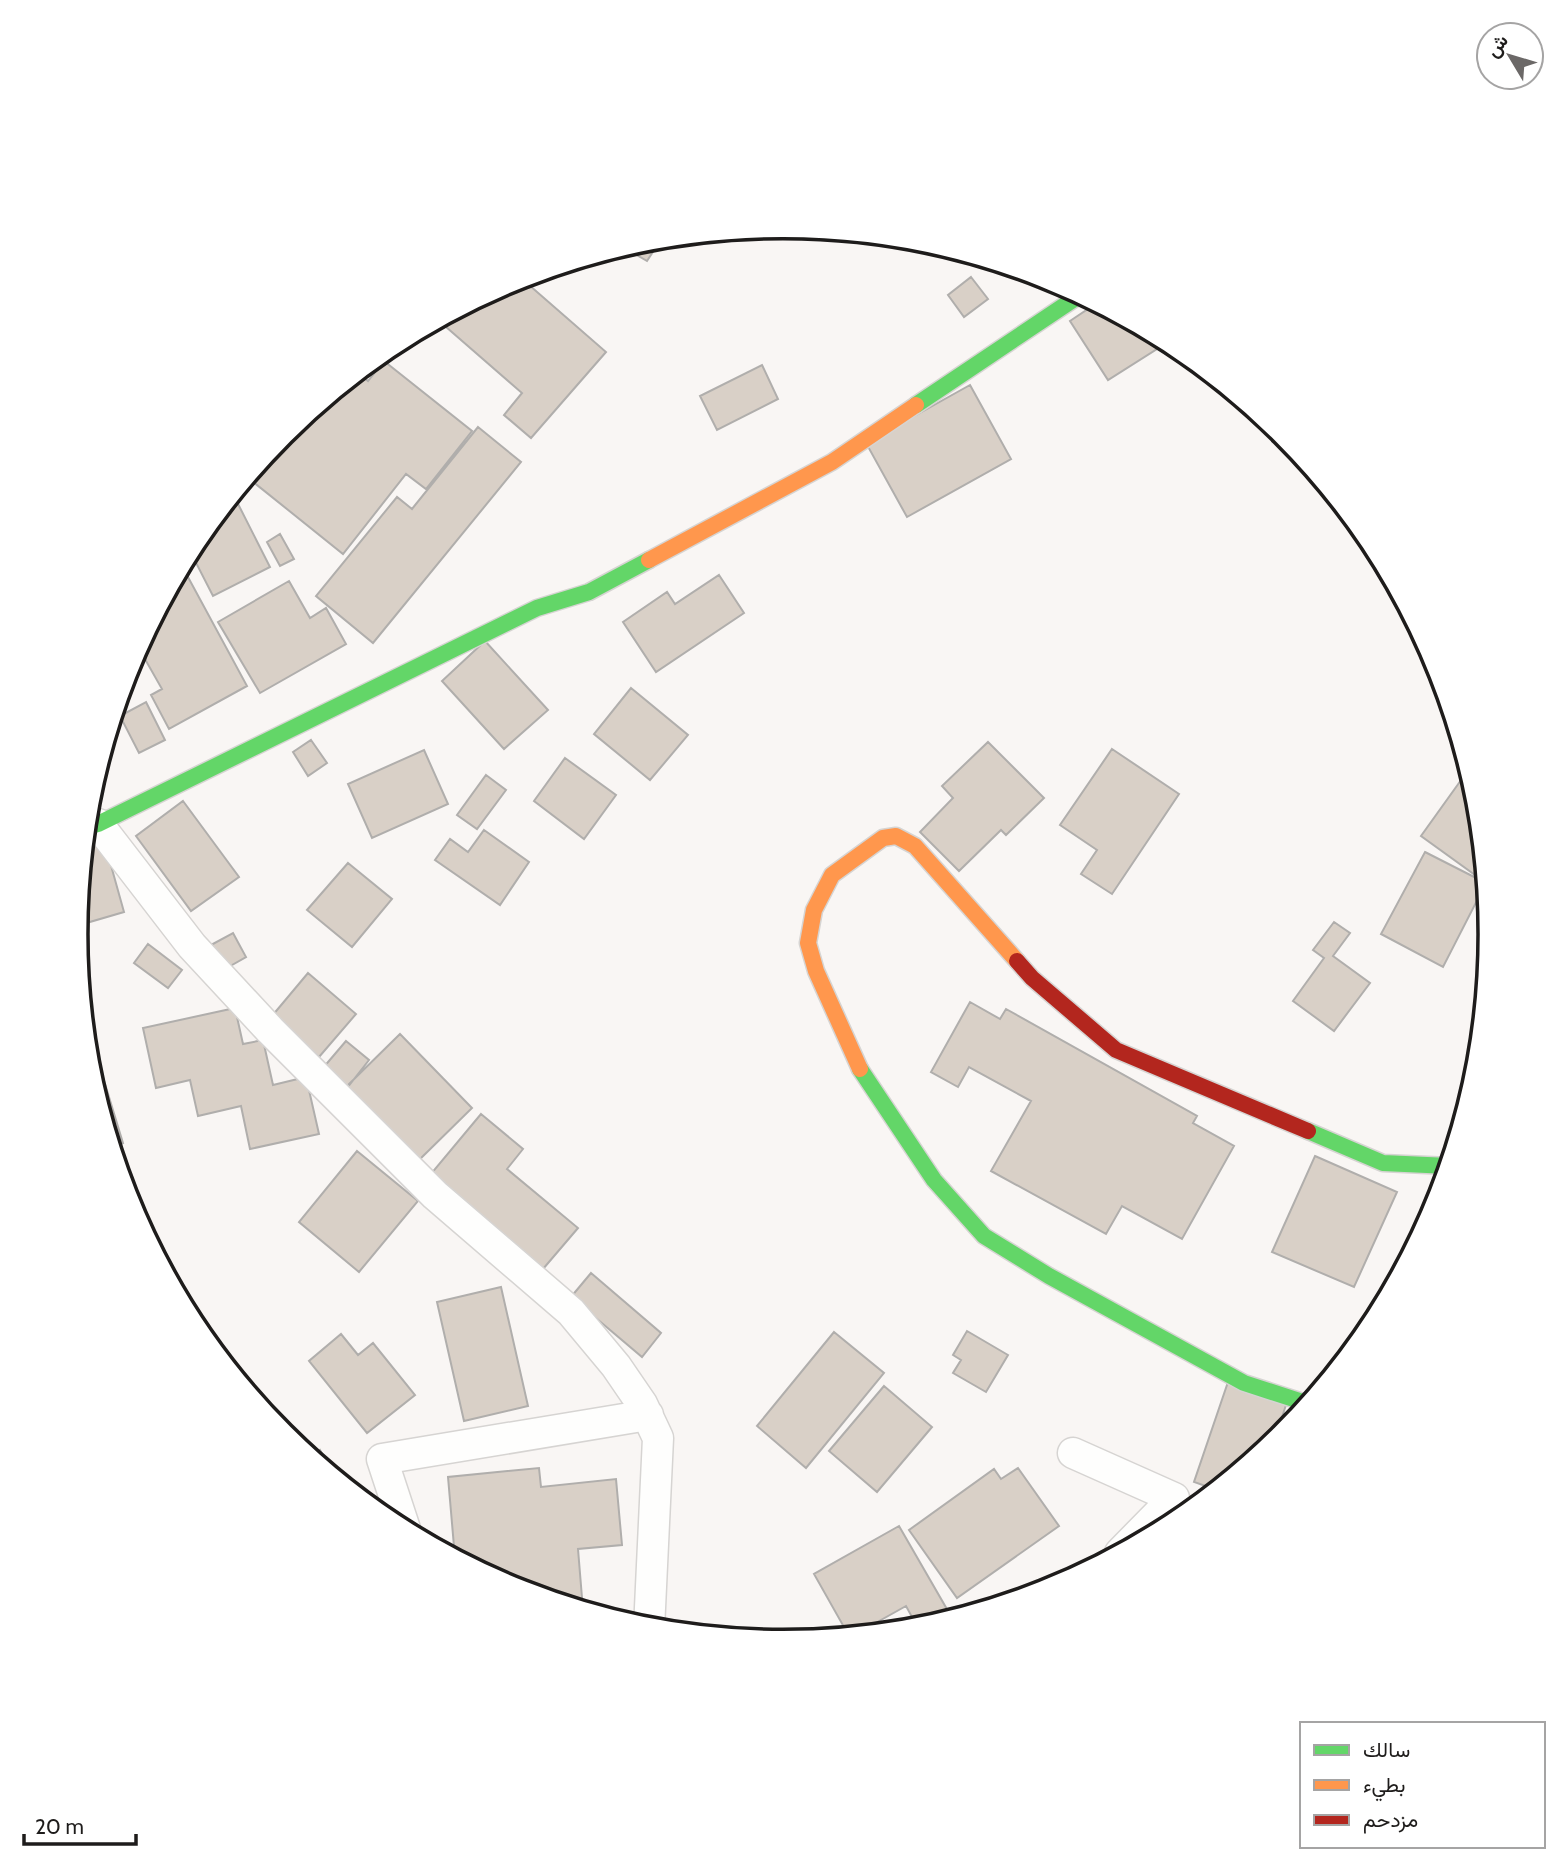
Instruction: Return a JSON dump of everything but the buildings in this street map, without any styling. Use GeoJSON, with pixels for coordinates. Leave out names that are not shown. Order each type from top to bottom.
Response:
{"type":"FeatureCollection","features":[{"type":"Feature","properties":{"kind":"street"},"geometry":{"type":"LineString","coordinates":[[97,823],[537,608],[589,592],[832,462],[1070,302]]}},
{"type":"Feature","properties":{"kind":"street"},"geometry":{"type":"LineString","coordinates":[[96,829],[192,946],[270,1030],[435,1195],[571,1312],[616,1366],[648,1415],[658,1438],[650,1617]]}},
{"type":"Feature","properties":{"kind":"street"},"geometry":{"type":"LineString","coordinates":[[1299,1401],[1244,1383],[1049,1276],[984,1236],[934,1180],[863,1076],[816,971],[808,943],[814,911],[832,875],[883,838],[897,836],[915,846],[1032,978],[1116,1050],[1383,1163],[1439,1166]]}},
{"type":"Feature","properties":{"kind":"street"},"geometry":{"type":"LineString","coordinates":[[400,1515],[382,1459],[648,1415]]}},
{"type":"Feature","properties":{"kind":"street"},"geometry":{"type":"LineString","coordinates":[[1073,1453],[1174,1498],[1143,1529]]}},
{"type":"Feature","properties":{"kind":"traffic: fast"},"geometry":{"type":"LineString","coordinates":[[916,405],[1070,302]]}},
{"type":"Feature","properties":{"kind":"traffic: fast"},"geometry":{"type":"LineString","coordinates":[[96,824],[537,608],[589,592],[649,560]]}},
{"type":"Feature","properties":{"kind":"traffic: fast"},"geometry":{"type":"LineString","coordinates":[[860,1069],[934,1180],[984,1236],[1049,1276],[1244,1383],[1299,1401]]}},
{"type":"Feature","properties":{"kind":"traffic: fast"},"geometry":{"type":"LineString","coordinates":[[1308,1131],[1383,1163],[1439,1166]]}},
{"type":"Feature","properties":{"kind":"traffic: slow"},"geometry":{"type":"LineString","coordinates":[[649,560],[832,462],[916,405]]}},
{"type":"Feature","properties":{"kind":"traffic: slow"},"geometry":{"type":"LineString","coordinates":[[860,1069],[816,971],[808,943],[814,910],[832,875],[883,838],[896,836],[915,846],[1017,961]]}},
{"type":"Feature","properties":{"kind":"traffic: jam"},"geometry":{"type":"LineString","coordinates":[[1017,961],[1032,978],[1116,1050],[1308,1131]]}}]}
